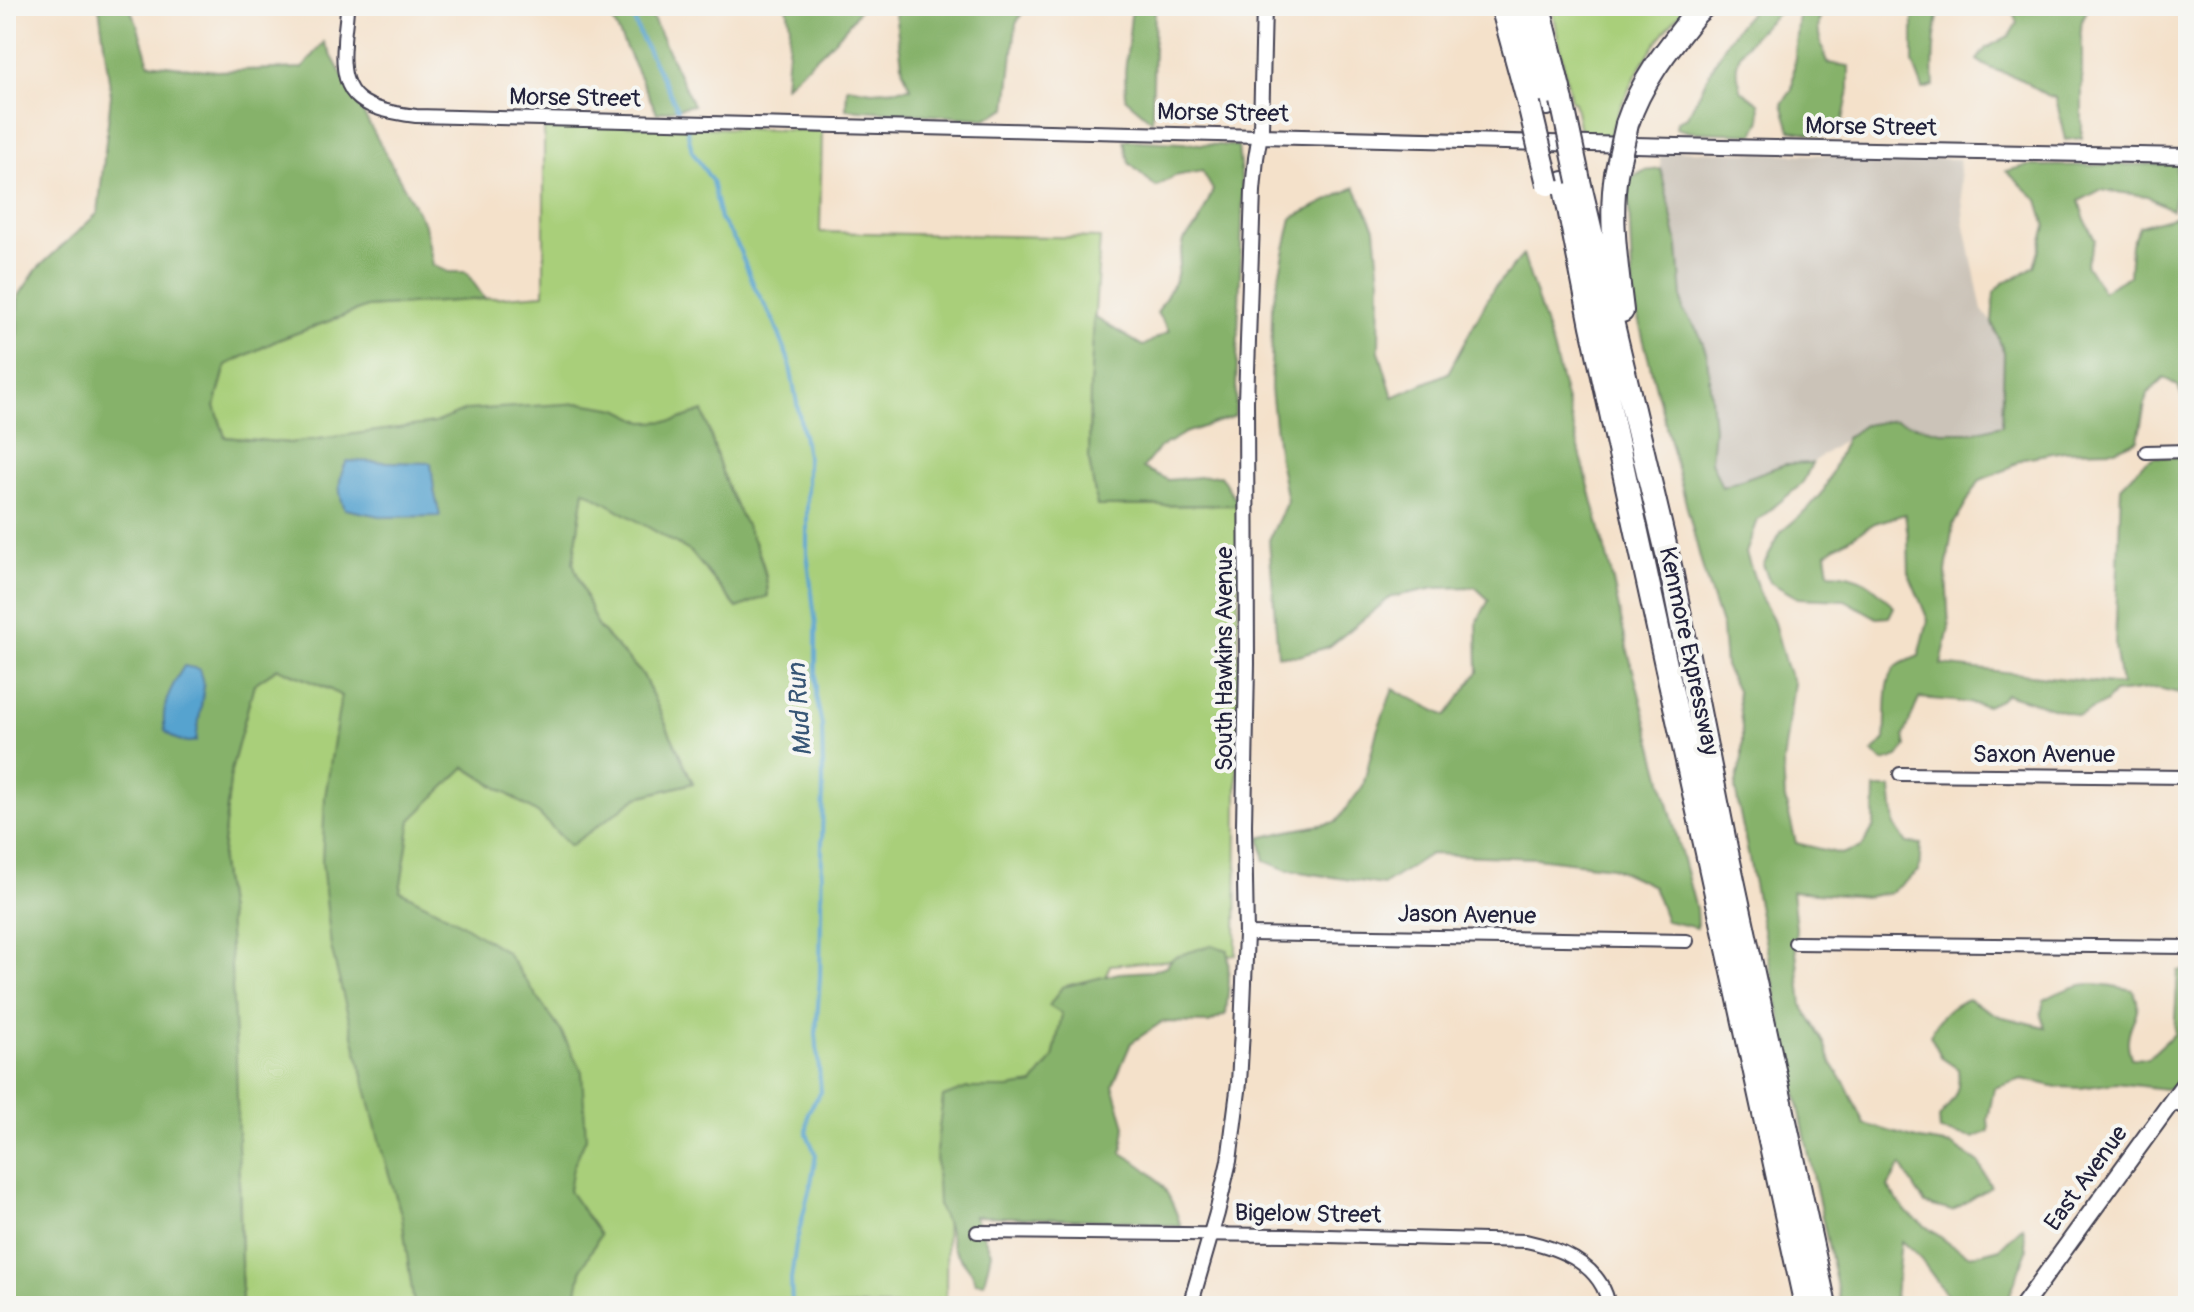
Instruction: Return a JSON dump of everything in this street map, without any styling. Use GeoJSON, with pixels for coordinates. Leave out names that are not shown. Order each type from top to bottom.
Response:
{"type":"FeatureCollection","features":[{"type":"Feature","properties":{"kind":"highway"},"geometry":{"type":"LineString","coordinates":[[1502,6],[1546,103]]}},
{"type":"Feature","properties":{"kind":"highway"},"geometry":{"type":"LineString","coordinates":[[1523,6],[1563,183]]}},
{"type":"Feature","properties":{"kind":"highway"},"geometry":{"type":"LineString","coordinates":[[1539,6],[1546,103],[1563,183],[1635,419]]}},
{"type":"Feature","properties":{"kind":"highway"},"geometry":{"type":"LineString","coordinates":[[1635,419],[1615,250],[1613,193],[1616,174],[1631,111],[1652,72],[1704,6]]}},
{"type":"Feature","properties":{"kind":"highway","name":"Kenmore Expressway"},"geometry":{"type":"LineString","coordinates":[[1563,183],[1595,379],[1634,520],[1806,1306]]}},
{"type":"Feature","properties":{"kind":"highway","name":"Kenmore Expressway"},"geometry":{"type":"LineString","coordinates":[[1635,419],[1671,570],[1726,848],[1825,1306]]}},
{"type":"Feature","properties":{"kind":"main road","name":"East Avenue"},"geometry":{"type":"LineString","coordinates":[[2023,1306],[2188,1079]]}},
{"type":"Feature","properties":{"kind":"street"},"geometry":{"type":"LineString","coordinates":[[6,6],[6,34]]}},
{"type":"Feature","properties":{"kind":"street","name":"Morse Street"},"geometry":{"type":"LineString","coordinates":[[347,6],[343,60],[350,89],[372,108],[416,116],[1621,146],[2188,156]]}},
{"type":"Feature","properties":{"kind":"street","name":"South Hawkins Avenue"},"geometry":{"type":"LineString","coordinates":[[1190,1306],[1234,1135],[1242,1030],[1246,934],[1246,401],[1253,191],[1260,136],[1264,6]]}},
{"type":"Feature","properties":{"kind":"street"},"geometry":{"type":"LineString","coordinates":[[2146,452],[2188,451]]}},
{"type":"Feature","properties":{"kind":"street","name":"Saxon Avenue"},"geometry":{"type":"LineString","coordinates":[[1900,774],[2188,777]]}},
{"type":"Feature","properties":{"kind":"street","name":"Jason Avenue"},"geometry":{"type":"LineString","coordinates":[[1246,934],[1687,941]]}},
{"type":"Feature","properties":{"kind":"street"},"geometry":{"type":"LineString","coordinates":[[1795,943],[2188,947]]}},
{"type":"Feature","properties":{"kind":"street"},"geometry":{"type":"LineString","coordinates":[[2171,1102],[2188,1109]]}},
{"type":"Feature","properties":{"kind":"street","name":"Bigelow Street"},"geometry":{"type":"LineString","coordinates":[[977,1232],[1526,1241],[1556,1248],[1579,1261],[1603,1286],[1609,1306]]}},
{"type":"Feature","properties":{"kind":"shaded area"},"geometry":{"type":"Polygon","coordinates":[[[1659,150],[1959,159],[1964,221],[1982,310],[1992,323],[2004,352],[2002,426],[1974,432],[1941,432],[1895,420],[1865,425],[1812,463],[1785,464],[1722,488],[1711,461],[1714,428],[1712,401],[1699,333],[1683,310],[1678,246],[1659,150]]]}},
{"type":"Feature","properties":{"kind":"green space"},"geometry":{"type":"Polygon","coordinates":[[[99,6],[129,6],[149,63],[216,71],[303,68],[324,42],[425,225],[433,265],[448,272],[466,272],[485,299],[367,307],[278,340],[226,365],[215,406],[225,437],[290,443],[434,423],[466,410],[581,403],[618,409],[644,422],[674,421],[703,411],[727,485],[760,556],[768,596],[737,608],[691,552],[584,490],[573,563],[597,626],[643,675],[693,783],[638,797],[570,846],[539,814],[465,767],[411,820],[400,891],[449,916],[506,952],[561,1031],[582,1072],[586,1138],[573,1167],[569,1191],[600,1235],[582,1268],[574,1306],[414,1306],[402,1217],[381,1148],[331,947],[322,862],[325,797],[341,696],[278,668],[254,684],[231,771],[221,863],[228,913],[236,1055],[242,1306],[6,1306],[6,344],[17,337],[18,297],[37,269],[98,213],[111,95],[99,6]]]}},
{"type":"Feature","properties":{"kind":"green space"},"geometry":{"type":"Polygon","coordinates":[[[606,6],[647,6],[693,105],[657,113],[606,6]]]}},
{"type":"Feature","properties":{"kind":"green space"},"geometry":{"type":"Polygon","coordinates":[[[787,6],[861,6],[837,37],[785,86],[790,26],[787,6]]]}},
{"type":"Feature","properties":{"kind":"green space"},"geometry":{"type":"Polygon","coordinates":[[[894,6],[1026,6],[1016,24],[1007,108],[985,119],[846,109],[847,87],[872,91],[911,88],[903,71],[894,6]]]}},
{"type":"Feature","properties":{"kind":"green space"},"geometry":{"type":"Polygon","coordinates":[[[1132,6],[1155,6],[1152,121],[1126,99],[1125,72],[1132,6]]]}},
{"type":"Feature","properties":{"kind":"green space"},"geometry":{"type":"Polygon","coordinates":[[[1551,6],[1688,6],[1663,34],[1641,66],[1609,136],[1581,136],[1551,6]]]}},
{"type":"Feature","properties":{"kind":"green space"},"geometry":{"type":"Polygon","coordinates":[[[1757,6],[1787,6],[1750,41],[1737,64],[1741,90],[1759,103],[1761,120],[1754,134],[1689,132],[1676,128],[1677,121],[1687,117],[1726,44],[1757,6]]]}},
{"type":"Feature","properties":{"kind":"green space"},"geometry":{"type":"Polygon","coordinates":[[[1796,6],[1827,6],[1818,27],[1828,63],[1849,66],[1849,90],[1842,125],[1825,136],[1790,130],[1782,104],[1792,90],[1799,13],[1796,6]]]}},
{"type":"Feature","properties":{"kind":"green space"},"geometry":{"type":"Polygon","coordinates":[[[1913,6],[1945,6],[1939,10],[1936,29],[1934,86],[1923,89],[1913,63],[1913,6]]]}},
{"type":"Feature","properties":{"kind":"green space"},"geometry":{"type":"Polygon","coordinates":[[[2011,6],[2089,6],[2080,25],[2082,138],[2065,140],[2056,98],[1977,60],[1986,48],[2009,36],[2017,23],[2011,6]]]}},
{"type":"Feature","properties":{"kind":"green space"},"geometry":{"type":"Polygon","coordinates":[[[544,123],[822,131],[820,232],[1100,238],[1090,389],[1089,460],[1097,506],[1239,505],[1236,955],[1110,965],[1054,1101],[947,1133],[946,1306],[242,1306],[228,913],[221,863],[231,771],[254,684],[278,668],[329,689],[453,760],[539,814],[570,845],[638,797],[693,783],[643,675],[597,626],[573,563],[584,490],[691,552],[737,608],[768,595],[759,553],[729,492],[706,421],[402,428],[290,443],[225,437],[215,406],[226,365],[278,340],[367,307],[544,294],[544,123]]]}},
{"type":"Feature","properties":{"kind":"green space"},"geometry":{"type":"Polygon","coordinates":[[[1124,140],[1238,146],[1243,197],[1235,416],[1185,433],[1159,448],[1143,468],[1168,480],[1220,475],[1239,505],[1097,506],[1089,460],[1094,317],[1143,346],[1169,331],[1157,313],[1176,279],[1184,240],[1198,225],[1213,190],[1202,171],[1175,176],[1156,187],[1129,163],[1124,140]]]}},
{"type":"Feature","properties":{"kind":"green space"},"geometry":{"type":"Polygon","coordinates":[[[2176,164],[2177,188],[2172,210],[2147,196],[2100,190],[2079,201],[2095,240],[2086,264],[2103,291],[2129,276],[2131,244],[2139,226],[2188,213],[2188,413],[2178,386],[2164,378],[2147,394],[2138,440],[2115,450],[2064,451],[2024,458],[1980,480],[1953,525],[1946,571],[1949,628],[1941,665],[2121,685],[2115,646],[2121,487],[2154,457],[2188,457],[2188,695],[2157,688],[2114,693],[2105,703],[2079,716],[2006,694],[1987,706],[1919,698],[1904,736],[1906,746],[1898,757],[1883,762],[1873,752],[1885,739],[1889,679],[1897,667],[1919,656],[1928,620],[1909,574],[1905,514],[1875,523],[1826,553],[1829,573],[1858,578],[1873,586],[1894,607],[1889,617],[1877,618],[1845,600],[1798,598],[1770,582],[1763,565],[1781,532],[1808,509],[1824,490],[1846,438],[1864,425],[1895,420],[1941,432],[1974,432],[2002,425],[2004,352],[1992,323],[1994,293],[2005,281],[2034,266],[2046,227],[2038,200],[2006,171],[2026,166],[2176,164]]]}},
{"type":"Feature","properties":{"kind":"green space"},"geometry":{"type":"Polygon","coordinates":[[[1661,169],[1678,246],[1683,310],[1699,333],[1707,355],[1714,428],[1711,461],[1722,487],[1785,464],[1812,463],[1803,483],[1758,520],[1746,553],[1761,598],[1773,619],[1794,683],[1783,763],[1785,799],[1796,843],[1841,854],[1862,847],[1874,826],[1875,788],[1891,788],[1895,826],[1907,843],[1921,844],[1919,871],[1892,892],[1866,897],[1792,891],[1802,1005],[1864,1124],[1920,1140],[1952,1145],[1979,1163],[1991,1187],[1952,1211],[1925,1204],[1901,1165],[1888,1187],[1905,1211],[1970,1256],[2000,1248],[2023,1226],[2027,1250],[2003,1306],[1953,1303],[1919,1257],[1901,1241],[1894,1306],[1841,1306],[1735,788],[1742,758],[1737,691],[1725,666],[1722,628],[1704,573],[1633,299],[1629,179],[1644,171],[1661,169]]]}},
{"type":"Feature","properties":{"kind":"green space"},"geometry":{"type":"Polygon","coordinates":[[[1355,187],[1375,228],[1380,280],[1379,351],[1393,397],[1448,373],[1493,289],[1523,255],[1553,348],[1611,572],[1627,647],[1696,909],[1697,928],[1666,921],[1653,886],[1612,867],[1535,858],[1430,854],[1383,885],[1287,870],[1265,861],[1260,838],[1336,822],[1363,786],[1377,731],[1393,689],[1446,716],[1478,672],[1477,622],[1489,600],[1475,587],[1435,588],[1391,597],[1330,646],[1299,656],[1278,655],[1269,540],[1287,501],[1271,389],[1272,307],[1292,218],[1355,187]]]}},
{"type":"Feature","properties":{"kind":"green space"},"geometry":{"type":"Polygon","coordinates":[[[1211,945],[1228,950],[1226,1014],[1209,1023],[1162,1022],[1131,1043],[1113,1085],[1125,1126],[1122,1153],[1160,1183],[1172,1202],[1181,1227],[1133,1221],[974,1216],[991,1252],[984,1283],[975,1282],[953,1248],[947,1224],[938,1207],[936,1151],[943,1097],[967,1088],[1008,1088],[1033,1084],[1053,1058],[1062,1014],[1049,1006],[1062,987],[1119,973],[1152,971],[1166,966],[1174,957],[1211,945]]]}},
{"type":"Feature","properties":{"kind":"green space"},"geometry":{"type":"Polygon","coordinates":[[[2188,969],[2188,1069],[2176,1086],[2165,1089],[2116,1083],[2080,1088],[2057,1087],[2022,1079],[1994,1088],[1989,1131],[1974,1138],[1940,1131],[1939,1118],[1952,1101],[1959,1077],[1958,1069],[1942,1058],[1930,1035],[1941,1018],[1955,1005],[1968,999],[1999,1016],[2045,1027],[2041,1015],[2044,1000],[2068,989],[2097,984],[2133,990],[2137,1011],[2128,1036],[2128,1048],[2131,1058],[2147,1059],[2174,1034],[2178,971],[2188,969]]]}},
{"type":"Feature","properties":{"kind":"water"},"geometry":{"type":"Polygon","coordinates":[[[347,461],[431,463],[440,516],[384,517],[345,509],[340,485],[347,461]]]}},
{"type":"Feature","properties":{"kind":"water"},"geometry":{"type":"Polygon","coordinates":[[[184,666],[199,669],[204,686],[196,741],[191,742],[172,737],[165,731],[164,722],[168,697],[184,666]]]}},
{"type":"Feature","properties":{"kind":"waterway","name":"Mud Run"},"geometry":{"type":"LineString","coordinates":[[628,6],[678,109]]}},
{"type":"Feature","properties":{"kind":"waterway","name":"Mud Run"},"geometry":{"type":"LineString","coordinates":[[687,129],[692,151],[712,181],[720,219],[737,244],[755,288],[775,323],[789,361],[807,456],[807,553],[816,626],[816,696],[822,726],[820,977],[816,1034],[821,1092],[808,1112],[807,1134],[816,1155],[796,1244],[791,1279],[792,1306]]}}]}
